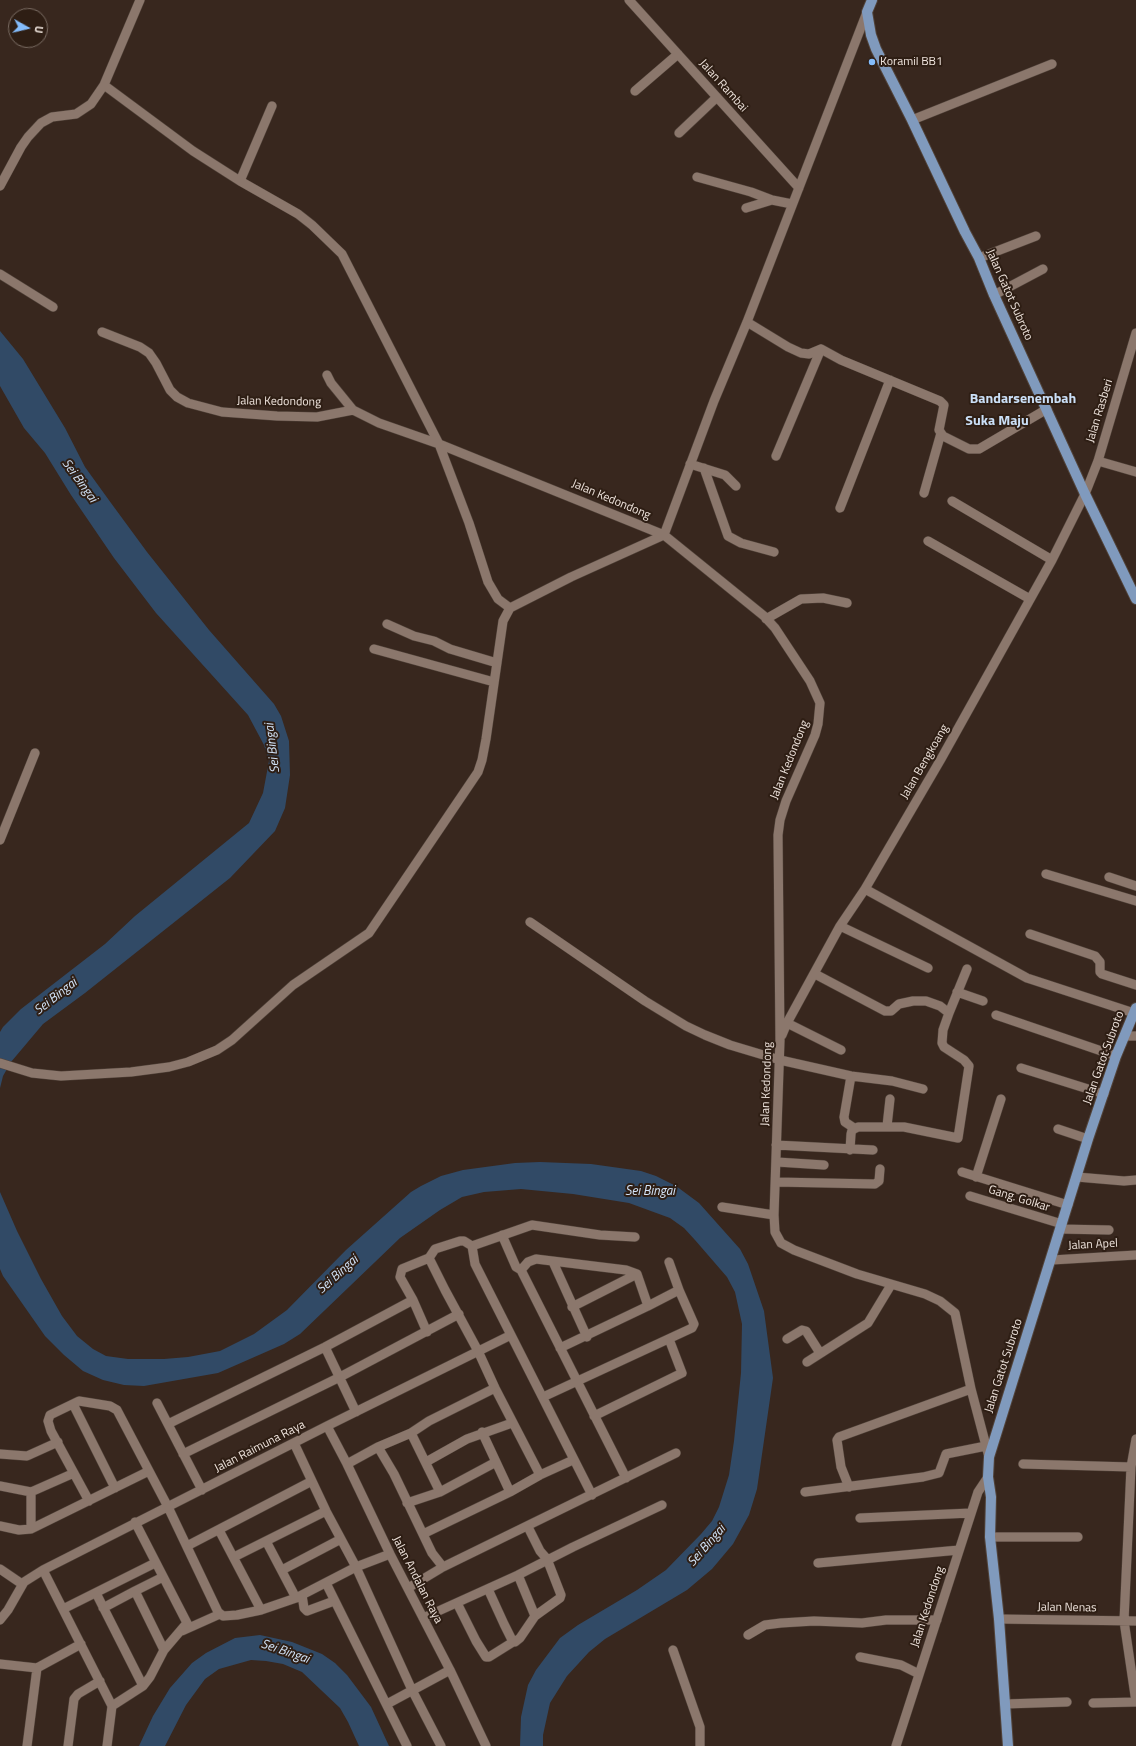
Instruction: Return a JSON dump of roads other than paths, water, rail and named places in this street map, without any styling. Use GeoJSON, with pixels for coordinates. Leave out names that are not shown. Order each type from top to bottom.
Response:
{"type":"FeatureCollection","features":[{"type":"Feature","properties":{"kind":"main road"},"geometry":{"type":"LineString","coordinates":[[867,12],[872,0]]}},
{"type":"Feature","properties":{"kind":"main road","name":"Jalan Gatot Subroto"},"geometry":{"type":"LineString","coordinates":[[867,12],[871,35],[876,49],[912,120],[965,232],[980,258],[994,295],[1085,494],[1136,599]]}},
{"type":"Feature","properties":{"kind":"main road","name":"Jalan Gatot Subroto"},"geometry":{"type":"LineString","coordinates":[[1008,1746],[999,1619],[990,1537],[991,1497],[988,1477],[989,1457],[1052,1260],[1088,1139],[1116,1056],[1135,1011]]}},
{"type":"Feature","properties":{"kind":"street"},"geometry":{"type":"LineString","coordinates":[[0,186],[21,147],[35,128],[46,119],[76,114],[91,104],[104,85],[140,0]]}},
{"type":"Feature","properties":{"kind":"street","name":"Jalan Rambai"},"geometry":{"type":"LineString","coordinates":[[629,0],[799,188]]}},
{"type":"Feature","properties":{"kind":"street"},"geometry":{"type":"LineString","coordinates":[[0,1063],[32,1073],[61,1076],[131,1072],[169,1067],[188,1062],[217,1050],[232,1040],[293,985],[369,933],[478,772],[485,746],[503,621],[510,608],[571,577],[664,535],[690,464],[747,322],[867,12]]}},
{"type":"Feature","properties":{"kind":"street"},"geometry":{"type":"LineString","coordinates":[[635,91],[678,54]]}},
{"type":"Feature","properties":{"kind":"street"},"geometry":{"type":"LineString","coordinates":[[912,120],[1052,64]]}},
{"type":"Feature","properties":{"kind":"street"},"geometry":{"type":"LineString","coordinates":[[104,85],[193,151],[240,181],[298,214],[312,225],[342,254],[439,444],[469,523],[488,582],[498,599],[510,608]]}},
{"type":"Feature","properties":{"kind":"street"},"geometry":{"type":"LineString","coordinates":[[678,133],[717,97]]}},
{"type":"Feature","properties":{"kind":"street"},"geometry":{"type":"LineString","coordinates":[[240,181],[272,106]]}},
{"type":"Feature","properties":{"kind":"street"},"geometry":{"type":"LineString","coordinates":[[697,177],[752,192],[772,200],[792,204]]}},
{"type":"Feature","properties":{"kind":"street"},"geometry":{"type":"LineString","coordinates":[[746,208],[772,200]]}},
{"type":"Feature","properties":{"kind":"street"},"geometry":{"type":"LineString","coordinates":[[980,258],[1036,236]]}},
{"type":"Feature","properties":{"kind":"street"},"geometry":{"type":"LineString","coordinates":[[994,295],[1043,269]]}},
{"type":"Feature","properties":{"kind":"street"},"geometry":{"type":"LineString","coordinates":[[0,274],[53,307]]}},
{"type":"Feature","properties":{"kind":"street"},"geometry":{"type":"LineString","coordinates":[[747,322],[788,347],[801,353],[809,354],[821,349]]}},
{"type":"Feature","properties":{"kind":"street","name":"Jalan Kedondong"},"geometry":{"type":"LineString","coordinates":[[102,332],[140,347],[149,353],[156,362],[170,390],[177,397],[196,406],[234,413],[317,417],[353,410],[380,423],[439,444],[664,535],[775,628],[810,681],[820,703],[818,724],[815,735],[786,801],[780,820],[778,835],[780,1060],[776,1145],[775,1232],[781,1242],[794,1250],[857,1274],[925,1294],[940,1301],[955,1313],[971,1389],[989,1457]]}},
{"type":"Feature","properties":{"kind":"street","name":"Jalan Rasberi"},"geometry":{"type":"LineString","coordinates":[[1085,494],[1098,462],[1136,333]]}},
{"type":"Feature","properties":{"kind":"street"},"geometry":{"type":"LineString","coordinates":[[821,349],[841,360],[940,401],[944,405],[939,430],[943,436],[962,444],[969,449],[977,450],[1047,409]]}},
{"type":"Feature","properties":{"kind":"street"},"geometry":{"type":"LineString","coordinates":[[776,456],[821,349]]}},
{"type":"Feature","properties":{"kind":"street"},"geometry":{"type":"LineString","coordinates":[[327,375],[331,383],[353,410]]}},
{"type":"Feature","properties":{"kind":"street"},"geometry":{"type":"LineString","coordinates":[[840,508],[890,380]]}},
{"type":"Feature","properties":{"kind":"street"},"geometry":{"type":"LineString","coordinates":[[924,493],[941,433]]}},
{"type":"Feature","properties":{"kind":"street"},"geometry":{"type":"LineString","coordinates":[[1098,462],[1136,472]]}},
{"type":"Feature","properties":{"kind":"street"},"geometry":{"type":"LineString","coordinates":[[690,464],[725,475],[736,486]]}},
{"type":"Feature","properties":{"kind":"street"},"geometry":{"type":"LineString","coordinates":[[704,468],[728,536],[741,543],[774,552]]}},
{"type":"Feature","properties":{"kind":"street","name":"Jalan Bengkoang"},"geometry":{"type":"LineString","coordinates":[[780,1040],[787,1023],[840,926],[865,889],[941,759],[1052,560],[1085,494]]}},
{"type":"Feature","properties":{"kind":"street"},"geometry":{"type":"LineString","coordinates":[[952,501],[1052,560]]}},
{"type":"Feature","properties":{"kind":"street"},"geometry":{"type":"LineString","coordinates":[[928,541],[1030,599]]}},
{"type":"Feature","properties":{"kind":"street"},"geometry":{"type":"LineString","coordinates":[[766,619],[801,599],[823,598],[847,603]]}},
{"type":"Feature","properties":{"kind":"street"},"geometry":{"type":"LineString","coordinates":[[387,624],[414,636],[434,641],[450,649],[497,663]]}},
{"type":"Feature","properties":{"kind":"street"},"geometry":{"type":"LineString","coordinates":[[374,649],[428,662],[494,682]]}},
{"type":"Feature","properties":{"kind":"street"},"geometry":{"type":"LineString","coordinates":[[0,840],[35,753]]}},
{"type":"Feature","properties":{"kind":"street"},"geometry":{"type":"LineString","coordinates":[[1046,874],[1136,901]]}},
{"type":"Feature","properties":{"kind":"street"},"geometry":{"type":"LineString","coordinates":[[1109,877],[1136,886]]}},
{"type":"Feature","properties":{"kind":"street"},"geometry":{"type":"LineString","coordinates":[[865,889],[1027,978],[1135,1011]]}},
{"type":"Feature","properties":{"kind":"street"},"geometry":{"type":"LineString","coordinates":[[530,922],[645,1002],[686,1026],[730,1045],[780,1060],[851,1076],[892,1081],[923,1089]]}},
{"type":"Feature","properties":{"kind":"street"},"geometry":{"type":"LineString","coordinates":[[840,926],[928,968]]}},
{"type":"Feature","properties":{"kind":"street"},"geometry":{"type":"LineString","coordinates":[[1030,934],[1095,956],[1100,962],[1100,972],[1102,974],[1136,985]]}},
{"type":"Feature","properties":{"kind":"street"},"geometry":{"type":"LineString","coordinates":[[851,1076],[844,1117],[845,1122],[854,1128],[887,1126],[904,1127],[958,1138],[970,1069],[964,1060],[944,1047],[942,1043],[943,1030],[949,1012],[967,969]]}},
{"type":"Feature","properties":{"kind":"street"},"geometry":{"type":"LineString","coordinates":[[815,974],[885,1011],[891,1011],[903,1003],[926,1001],[940,1006],[949,1012]]}},
{"type":"Feature","properties":{"kind":"street"},"geometry":{"type":"LineString","coordinates":[[957,992],[983,1001]]}},
{"type":"Feature","properties":{"kind":"street"},"geometry":{"type":"LineString","coordinates":[[996,1015],[1116,1056]]}},
{"type":"Feature","properties":{"kind":"street"},"geometry":{"type":"LineString","coordinates":[[787,1023],[841,1050]]}},
{"type":"Feature","properties":{"kind":"street"},"geometry":{"type":"LineString","coordinates":[[1125,1036],[1136,1036]]}},
{"type":"Feature","properties":{"kind":"street"},"geometry":{"type":"LineString","coordinates":[[1021,1068],[1104,1094]]}},
{"type":"Feature","properties":{"kind":"street"},"geometry":{"type":"LineString","coordinates":[[887,1126],[890,1098]]}},
{"type":"Feature","properties":{"kind":"street"},"geometry":{"type":"LineString","coordinates":[[976,1177],[1001,1099]]}},
{"type":"Feature","properties":{"kind":"street"},"geometry":{"type":"LineString","coordinates":[[850,1150],[849,1140],[854,1128]]}},
{"type":"Feature","properties":{"kind":"street"},"geometry":{"type":"LineString","coordinates":[[1058,1129],[1088,1139]]}},
{"type":"Feature","properties":{"kind":"street"},"geometry":{"type":"LineString","coordinates":[[776,1145],[873,1150]]}},
{"type":"Feature","properties":{"kind":"street"},"geometry":{"type":"LineString","coordinates":[[777,1162],[824,1165]]}},
{"type":"Feature","properties":{"kind":"street"},"geometry":{"type":"LineString","coordinates":[[776,1182],[876,1184],[879,1181],[880,1169]]}},
{"type":"Feature","properties":{"kind":"street"},"geometry":{"type":"LineString","coordinates":[[962,1172],[1068,1205]]}},
{"type":"Feature","properties":{"kind":"street"},"geometry":{"type":"LineString","coordinates":[[1077,1177],[1124,1181],[1136,1180]]}},
{"type":"Feature","properties":{"kind":"street","name":"Gang. Golkar"},"geometry":{"type":"LineString","coordinates":[[970,1196],[1061,1227],[1109,1230]]}},
{"type":"Feature","properties":{"kind":"street"},"geometry":{"type":"LineString","coordinates":[[722,1207],[774,1215]]}},
{"type":"Feature","properties":{"kind":"street"},"geometry":{"type":"LineString","coordinates":[[472,1246],[532,1225],[600,1235],[635,1237]]}},
{"type":"Feature","properties":{"kind":"street"},"geometry":{"type":"LineString","coordinates":[[502,1235],[516,1266],[521,1270],[626,1478]]}},
{"type":"Feature","properties":{"kind":"street"},"geometry":{"type":"LineString","coordinates":[[427,1332],[413,1300],[401,1280],[400,1273],[402,1269],[429,1258],[435,1249],[454,1242],[464,1241],[472,1246],[475,1264],[592,1495]]}},
{"type":"Feature","properties":{"kind":"street","name":"Jalan Apel"},"geometry":{"type":"LineString","coordinates":[[1052,1260],[1136,1256]]}},
{"type":"Feature","properties":{"kind":"street"},"geometry":{"type":"LineString","coordinates":[[429,1258],[478,1351],[512,1423],[540,1475]]}},
{"type":"Feature","properties":{"kind":"street"},"geometry":{"type":"LineString","coordinates":[[521,1270],[528,1262],[536,1259],[613,1268],[626,1270],[637,1274]]}},
{"type":"Feature","properties":{"kind":"street"},"geometry":{"type":"LineString","coordinates":[[553,1262],[572,1307],[587,1337]]}},
{"type":"Feature","properties":{"kind":"street"},"geometry":{"type":"LineString","coordinates":[[543,1397],[694,1326],[669,1262]]}},
{"type":"Feature","properties":{"kind":"street"},"geometry":{"type":"LineString","coordinates":[[637,1274],[648,1306]]}},
{"type":"Feature","properties":{"kind":"street"},"geometry":{"type":"LineString","coordinates":[[572,1307],[637,1274]]}},
{"type":"Feature","properties":{"kind":"street"},"geometry":{"type":"LineString","coordinates":[[806,1362],[868,1323],[891,1285]]}},
{"type":"Feature","properties":{"kind":"street"},"geometry":{"type":"LineString","coordinates":[[560,1348],[587,1337],[679,1290]]}},
{"type":"Feature","properties":{"kind":"street"},"geometry":{"type":"LineString","coordinates":[[168,1424],[325,1347],[413,1300]]}},
{"type":"Feature","properties":{"kind":"street"},"geometry":{"type":"LineString","coordinates":[[184,1454],[340,1377],[459,1314]]}},
{"type":"Feature","properties":{"kind":"street"},"geometry":{"type":"LineString","coordinates":[[786,1339],[802,1330],[806,1331],[820,1353]]}},
{"type":"Feature","properties":{"kind":"street","name":"Jalan Raimuna Raya"},"geometry":{"type":"LineString","coordinates":[[22,1584],[27,1579],[43,1570],[135,1522],[168,1507],[511,1335]]}},
{"type":"Feature","properties":{"kind":"street"},"geometry":{"type":"LineString","coordinates":[[594,1416],[682,1373],[668,1339]]}},
{"type":"Feature","properties":{"kind":"street"},"geometry":{"type":"LineString","coordinates":[[325,1347],[356,1412]]}},
{"type":"Feature","properties":{"kind":"street"},"geometry":{"type":"LineString","coordinates":[[347,1464],[378,1447],[411,1433],[429,1421],[495,1388]]}},
{"type":"Feature","properties":{"kind":"street"},"geometry":{"type":"LineString","coordinates":[[849,1487],[841,1467],[837,1440],[839,1437],[971,1389]]}},
{"type":"Feature","properties":{"kind":"street"},"geometry":{"type":"LineString","coordinates":[[89,1502],[48,1425],[48,1418],[50,1415],[82,1401],[115,1408],[168,1507],[220,1614]]}},
{"type":"Feature","properties":{"kind":"street"},"geometry":{"type":"LineString","coordinates":[[157,1403],[202,1490]]}},
{"type":"Feature","properties":{"kind":"street"},"geometry":{"type":"LineString","coordinates":[[73,1404],[116,1488]]}},
{"type":"Feature","properties":{"kind":"street"},"geometry":{"type":"LineString","coordinates":[[426,1462],[436,1455],[482,1432],[512,1423]]}},
{"type":"Feature","properties":{"kind":"street","name":"Jalan Andalan Raya"},"geometry":{"type":"LineString","coordinates":[[327,1426],[390,1554],[450,1670],[486,1746]]}},
{"type":"Feature","properties":{"kind":"street"},"geometry":{"type":"LineString","coordinates":[[482,1432],[510,1492]]}},
{"type":"Feature","properties":{"kind":"street"},"geometry":{"type":"LineString","coordinates":[[411,1433],[440,1492]]}},
{"type":"Feature","properties":{"kind":"street"},"geometry":{"type":"LineString","coordinates":[[1093,1703],[1136,1702],[1124,1621],[1131,1467],[1136,1439]]}},
{"type":"Feature","properties":{"kind":"street"},"geometry":{"type":"LineString","coordinates":[[0,1454],[27,1456],[58,1442]]}},
{"type":"Feature","properties":{"kind":"street"},"geometry":{"type":"LineString","coordinates":[[294,1443],[326,1511],[356,1567],[412,1690],[441,1746]]}},
{"type":"Feature","properties":{"kind":"street"},"geometry":{"type":"LineString","coordinates":[[805,1492],[849,1487],[939,1473],[946,1454],[986,1446]]}},
{"type":"Feature","properties":{"kind":"street"},"geometry":{"type":"LineString","coordinates":[[378,1447],[396,1479],[432,1553],[443,1567]]}},
{"type":"Feature","properties":{"kind":"street"},"geometry":{"type":"LineString","coordinates":[[408,1588],[443,1567],[528,1527],[676,1453]]}},
{"type":"Feature","properties":{"kind":"street"},"geometry":{"type":"LineString","coordinates":[[423,1534],[573,1460]]}},
{"type":"Feature","properties":{"kind":"street"},"geometry":{"type":"LineString","coordinates":[[407,1503],[440,1492],[496,1462]]}},
{"type":"Feature","properties":{"kind":"street"},"geometry":{"type":"LineString","coordinates":[[1023,1464],[1131,1467]]}},
{"type":"Feature","properties":{"kind":"street"},"geometry":{"type":"LineString","coordinates":[[0,1526],[19,1530],[31,1529],[89,1502],[149,1471]]}},
{"type":"Feature","properties":{"kind":"street"},"geometry":{"type":"LineString","coordinates":[[0,1486],[31,1492],[74,1473]]}},
{"type":"Feature","properties":{"kind":"street","name":"Jalan Kedondong"},"geometry":{"type":"LineString","coordinates":[[896,1746],[978,1492],[988,1477]]}},
{"type":"Feature","properties":{"kind":"street"},"geometry":{"type":"LineString","coordinates":[[187,1546],[312,1481]]}},
{"type":"Feature","properties":{"kind":"street"},"geometry":{"type":"LineString","coordinates":[[31,1492],[31,1529]]}},
{"type":"Feature","properties":{"kind":"street"},"geometry":{"type":"LineString","coordinates":[[423,1618],[518,1575],[547,1559],[662,1505]]}},
{"type":"Feature","properties":{"kind":"street"},"geometry":{"type":"LineString","coordinates":[[234,1557],[326,1511]]}},
{"type":"Feature","properties":{"kind":"street"},"geometry":{"type":"LineString","coordinates":[[860,1518],[971,1513]]}},
{"type":"Feature","properties":{"kind":"street"},"geometry":{"type":"LineString","coordinates":[[135,1522],[187,1624],[179,1633]]}},
{"type":"Feature","properties":{"kind":"street"},"geometry":{"type":"LineString","coordinates":[[457,1603],[484,1655],[489,1657],[520,1638],[535,1616],[560,1598],[561,1595],[547,1559],[540,1551],[528,1527]]}},
{"type":"Feature","properties":{"kind":"street"},"geometry":{"type":"LineString","coordinates":[[219,1530],[261,1610]]}},
{"type":"Feature","properties":{"kind":"street"},"geometry":{"type":"LineString","coordinates":[[990,1537],[1078,1537]]}},
{"type":"Feature","properties":{"kind":"street"},"geometry":{"type":"LineString","coordinates":[[282,1570],[340,1539]]}},
{"type":"Feature","properties":{"kind":"street"},"geometry":{"type":"LineString","coordinates":[[266,1541],[307,1611],[334,1600]]}},
{"type":"Feature","properties":{"kind":"street"},"geometry":{"type":"LineString","coordinates":[[818,1563],[959,1550]]}},
{"type":"Feature","properties":{"kind":"street"},"geometry":{"type":"LineString","coordinates":[[112,1706],[143,1686],[150,1678],[164,1650],[175,1635],[220,1614],[228,1616],[261,1610],[299,1596],[356,1567],[390,1554]]}},
{"type":"Feature","properties":{"kind":"street"},"geometry":{"type":"LineString","coordinates":[[63,1609],[155,1563]]}},
{"type":"Feature","properties":{"kind":"street"},"geometry":{"type":"LineString","coordinates":[[0,1569],[22,1584],[8,1610],[0,1620]]}},
{"type":"Feature","properties":{"kind":"street"},"geometry":{"type":"LineString","coordinates":[[43,1570],[112,1706],[107,1746]]}},
{"type":"Feature","properties":{"kind":"street"},"geometry":{"type":"LineString","coordinates":[[518,1575],[535,1616]]}},
{"type":"Feature","properties":{"kind":"street"},"geometry":{"type":"LineString","coordinates":[[103,1608],[163,1577]]}},
{"type":"Feature","properties":{"kind":"street"},"geometry":{"type":"LineString","coordinates":[[326,1583],[407,1746]]}},
{"type":"Feature","properties":{"kind":"street"},"geometry":{"type":"LineString","coordinates":[[488,1589],[513,1642]]}},
{"type":"Feature","properties":{"kind":"street"},"geometry":{"type":"LineString","coordinates":[[135,1591],[164,1650]]}},
{"type":"Feature","properties":{"kind":"street"},"geometry":{"type":"LineString","coordinates":[[96,1593],[143,1686]]}},
{"type":"Feature","properties":{"kind":"street","name":"Jalan Nenas"},"geometry":{"type":"LineString","coordinates":[[999,1619],[1136,1621]]}},
{"type":"Feature","properties":{"kind":"street"},"geometry":{"type":"LineString","coordinates":[[748,1635],[765,1625],[782,1623],[814,1621],[862,1623],[886,1620],[937,1620]]}},
{"type":"Feature","properties":{"kind":"street"},"geometry":{"type":"LineString","coordinates":[[0,1664],[37,1668],[81,1644]]}},
{"type":"Feature","properties":{"kind":"street"},"geometry":{"type":"LineString","coordinates":[[673,1650],[700,1727],[700,1746]]}},
{"type":"Feature","properties":{"kind":"street"},"geometry":{"type":"LineString","coordinates":[[860,1657],[901,1665],[919,1674]]}},
{"type":"Feature","properties":{"kind":"street"},"geometry":{"type":"LineString","coordinates":[[27,1746],[37,1668]]}},
{"type":"Feature","properties":{"kind":"street"},"geometry":{"type":"LineString","coordinates":[[387,1704],[450,1670]]}},
{"type":"Feature","properties":{"kind":"street"},"geometry":{"type":"LineString","coordinates":[[68,1746],[74,1699],[78,1694],[100,1681]]}},
{"type":"Feature","properties":{"kind":"street"},"geometry":{"type":"LineString","coordinates":[[1006,1704],[1067,1702]]}},
{"type":"Feature","properties":{"kind":"water","name":"Sei Bingai"},"geometry":{"type":"Polygon","coordinates":[[[0,331],[23,359],[65,428],[85,467],[111,503],[147,552],[209,630],[274,704],[281,716],[289,741],[290,775],[285,808],[275,831],[230,878],[85,993],[43,1024],[11,1062],[3,1076],[0,1088],[0,1032],[3,1027],[21,1009],[105,944],[135,916],[249,823],[263,793],[269,761],[264,745],[248,715],[156,613],[114,558],[71,495],[45,453],[24,428],[0,386],[0,331]]]}},
{"type":"Feature","properties":{"kind":"water","name":"Sei Bingai"},"geometry":{"type":"Polygon","coordinates":[[[540,1162],[591,1164],[641,1171],[656,1176],[676,1186],[699,1203],[740,1249],[748,1264],[764,1311],[773,1378],[757,1489],[749,1515],[733,1544],[712,1569],[687,1590],[605,1639],[589,1652],[567,1676],[550,1703],[543,1735],[543,1746],[520,1746],[521,1717],[528,1685],[536,1670],[560,1638],[578,1625],[637,1590],[666,1570],[712,1521],[719,1507],[729,1475],[734,1441],[741,1373],[742,1324],[735,1292],[727,1277],[684,1228],[670,1218],[629,1203],[573,1194],[521,1189],[484,1192],[462,1197],[440,1210],[400,1238],[300,1334],[284,1344],[218,1373],[144,1386],[124,1385],[103,1380],[83,1371],[64,1355],[45,1336],[3,1276],[0,1269],[0,1192],[17,1231],[41,1279],[62,1316],[77,1336],[93,1349],[106,1356],[128,1359],[164,1359],[188,1357],[220,1351],[254,1334],[287,1310],[346,1250],[411,1192],[421,1186],[441,1176],[463,1170],[515,1163],[540,1162]]]}},
{"type":"Feature","properties":{"kind":"water","name":"Sei Bingai"},"geometry":{"type":"Polygon","coordinates":[[[260,1635],[292,1642],[322,1654],[335,1663],[347,1675],[371,1707],[389,1746],[359,1746],[340,1708],[302,1672],[283,1664],[251,1660],[219,1669],[205,1679],[186,1705],[165,1746],[139,1746],[153,1716],[170,1688],[192,1663],[206,1653],[235,1638],[260,1635]]]}},
{"type":"Feature","properties":{"kind":"place","name":"Koramil BB1"},"geometry":{"type":"Point","coordinates":[872,62]}},
{"type":"Feature","properties":{"kind":"district","name":"Bandarsenembah"},"geometry":{"type":"Point","coordinates":[1023,400]}},
{"type":"Feature","properties":{"kind":"district","name":"Suka Maju"},"geometry":{"type":"Point","coordinates":[997,422]}}]}
